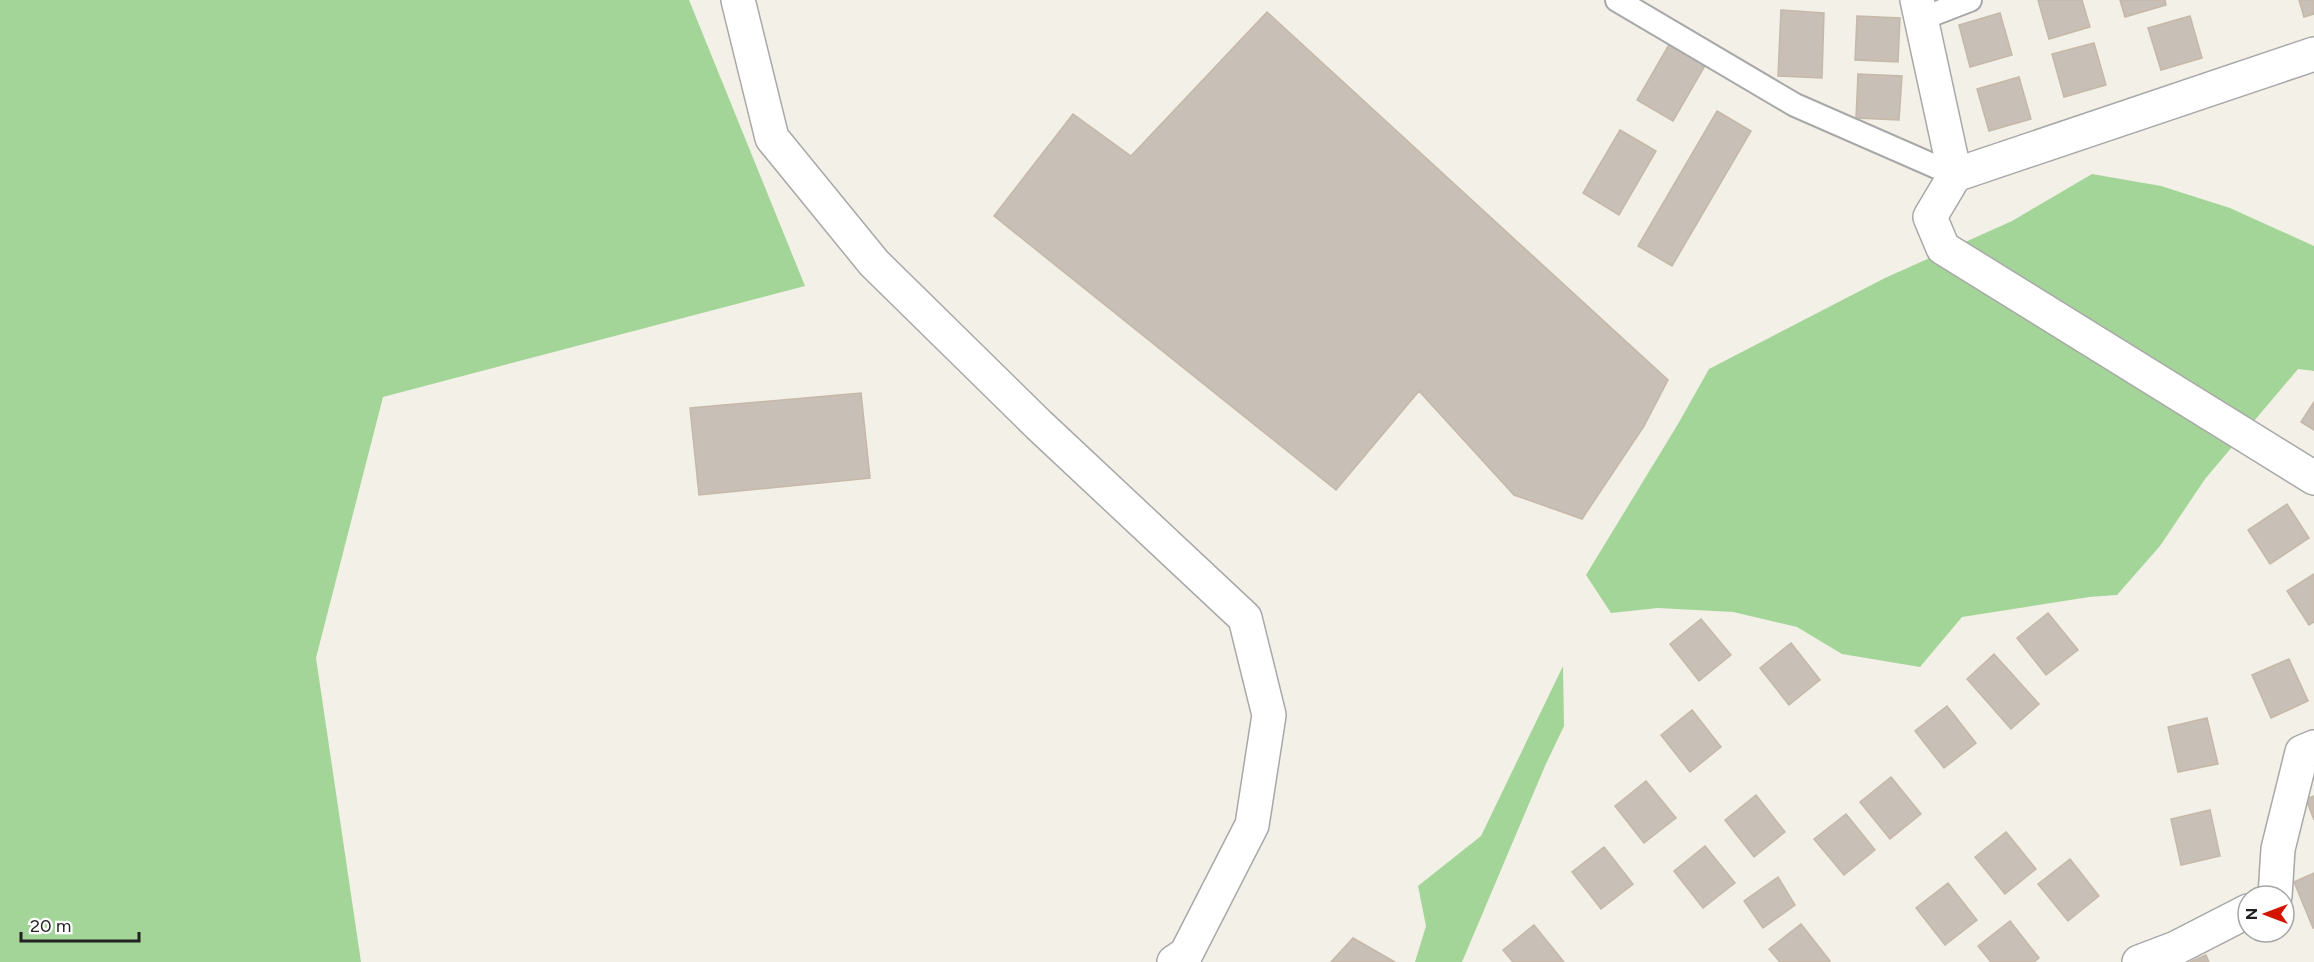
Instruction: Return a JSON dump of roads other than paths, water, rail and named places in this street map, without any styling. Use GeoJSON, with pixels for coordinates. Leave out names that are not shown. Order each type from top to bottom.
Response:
{"type":"FeatureCollection","features":[{"type":"Feature","properties":{"kind":"street"},"geometry":{"type":"LineString","coordinates":[[738,0],[772,138],[874,263],[1039,425],[1245,618],[1269,715],[1252,825],[1185,954],[1174,962]]}},
{"type":"Feature","properties":{"kind":"street"},"geometry":{"type":"LineString","coordinates":[[1919,9],[1955,175]]}},
{"type":"Feature","properties":{"kind":"street"},"geometry":{"type":"LineString","coordinates":[[2314,54],[1955,175],[1930,217],[1943,248],[2314,478]]}},
{"type":"Feature","properties":{"kind":"street"},"geometry":{"type":"LineString","coordinates":[[2276,884],[2278,849],[2302,752],[2314,747]]}},
{"type":"Feature","properties":{"kind":"street"},"geometry":{"type":"LineString","coordinates":[[2139,962],[2176,948],[2236,917]]}},
{"type":"Feature","properties":{"kind":"lane"},"geometry":{"type":"LineString","coordinates":[[1617,0],[1795,105],[1955,175]]}},
{"type":"Feature","properties":{"kind":"lane"},"geometry":{"type":"LineString","coordinates":[[1919,9],[1970,0]]}}]}
